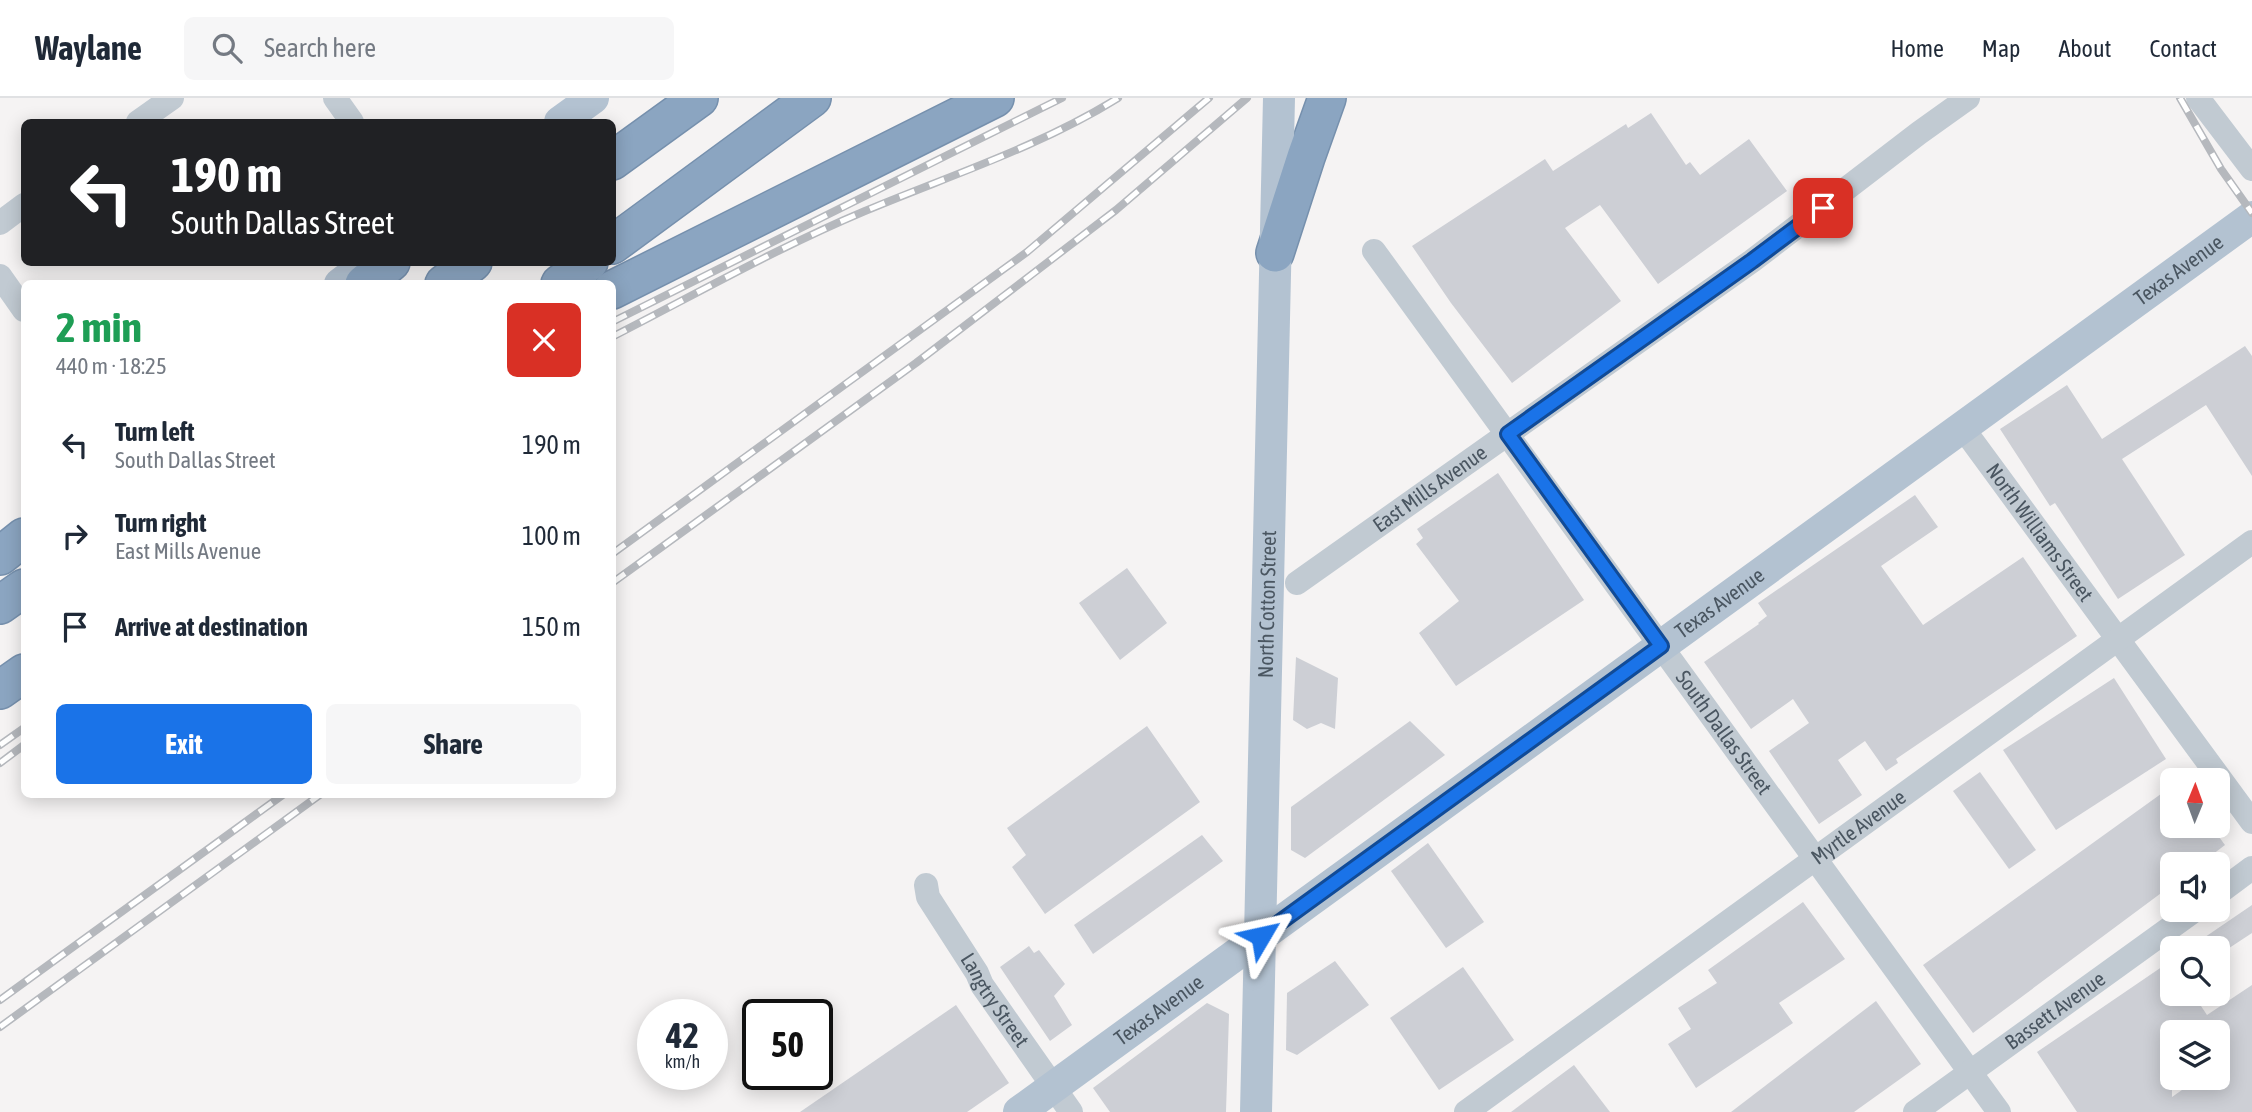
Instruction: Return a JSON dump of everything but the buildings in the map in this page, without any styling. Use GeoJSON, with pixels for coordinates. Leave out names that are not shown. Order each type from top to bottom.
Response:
{"type":"FeatureCollection","features":[{"type":"Feature","properties":{"kind":"highway"},"geometry":{"type":"LineString","coordinates":[[616,158],[699,98]]}},
{"type":"Feature","properties":{"kind":"highway"},"geometry":{"type":"LineString","coordinates":[[616,242],[812,98]]}},
{"type":"Feature","properties":{"kind":"highway"},"geometry":{"type":"LineString","coordinates":[[616,288],[995,98]]}},
{"type":"Feature","properties":{"kind":"highway"},"geometry":{"type":"LineString","coordinates":[[1275,253],[1327,98]]}},
{"type":"Feature","properties":{"kind":"highway"},"geometry":{"type":"LineString","coordinates":[[369,280],[386,266]]}},
{"type":"Feature","properties":{"kind":"highway"},"geometry":{"type":"LineString","coordinates":[[449,280],[468,266]]}},
{"type":"Feature","properties":{"kind":"highway"},"geometry":{"type":"LineString","coordinates":[[565,280],[584,266]]}},
{"type":"Feature","properties":{"kind":"highway"},"geometry":{"type":"LineString","coordinates":[[0,556],[21,539]]}},
{"type":"Feature","properties":{"kind":"highway"},"geometry":{"type":"LineString","coordinates":[[0,605],[21,590]]}},
{"type":"Feature","properties":{"kind":"highway"},"geometry":{"type":"LineString","coordinates":[[0,690],[21,675]]}},
{"type":"Feature","properties":{"kind":"main road"},"geometry":{"type":"LineString","coordinates":[[563,119],[593,98]]}},
{"type":"Feature","properties":{"kind":"main road","name":"North Cotton Street"},"geometry":{"type":"LineString","coordinates":[[1256,1112],[1279,98]]}},
{"type":"Feature","properties":{"kind":"main road","name":"Texas Avenue"},"geometry":{"type":"LineString","coordinates":[[1019,1112],[1062,1100],[1261,936],[2252,217]]}},
{"type":"Feature","properties":{"kind":"main road"},"geometry":{"type":"LineString","coordinates":[[345,280],[364,266]]}},
{"type":"Feature","properties":{"kind":"main road"},"geometry":{"type":"LineString","coordinates":[[0,535],[21,518]]}},
{"type":"Feature","properties":{"kind":"street"},"geometry":{"type":"LineString","coordinates":[[142,119],[172,98]]}},
{"type":"Feature","properties":{"kind":"street"},"geometry":{"type":"LineString","coordinates":[[335,98],[350,119]]}},
{"type":"Feature","properties":{"kind":"street","name":"East Mills Avenue"},"geometry":{"type":"LineString","coordinates":[[1297,583],[1752,261],[1968,98]]}},
{"type":"Feature","properties":{"kind":"street"},"geometry":{"type":"LineString","coordinates":[[2198,98],[2252,169]]}},
{"type":"Feature","properties":{"kind":"street"},"geometry":{"type":"LineString","coordinates":[[0,223],[21,207]]}},
{"type":"Feature","properties":{"kind":"street","name":"South Dallas Street"},"geometry":{"type":"LineString","coordinates":[[1374,251],[1998,1112]]}},
{"type":"Feature","properties":{"kind":"street"},"geometry":{"type":"LineString","coordinates":[[0,276],[21,306]]}},
{"type":"Feature","properties":{"kind":"street","name":"North Williams Street"},"geometry":{"type":"LineString","coordinates":[[1962,427],[2252,822]]}},
{"type":"Feature","properties":{"kind":"street","name":"Myrtle Avenue"},"geometry":{"type":"LineString","coordinates":[[1466,1112],[2252,542]]}},
{"type":"Feature","properties":{"kind":"street"},"geometry":{"type":"LineString","coordinates":[[2230,884],[2252,868]]}},
{"type":"Feature","properties":{"kind":"street","name":"Langtry Street"},"geometry":{"type":"LineString","coordinates":[[926,885],[928,897],[982,985],[1062,1100]]}},
{"type":"Feature","properties":{"kind":"street","name":"Bassett Avenue"},"geometry":{"type":"LineString","coordinates":[[1915,1112],[2178,922]]}},
{"type":"Feature","properties":{"kind":"railway"},"geometry":{"type":"LineString","coordinates":[[616,320],[1062,98]]}},
{"type":"Feature","properties":{"kind":"railway"},"geometry":{"type":"LineString","coordinates":[[616,335],[801,240],[1026,146],[1118,98]]}},
{"type":"Feature","properties":{"kind":"railway"},"geometry":{"type":"LineString","coordinates":[[616,551],[1027,252],[1209,98]]}},
{"type":"Feature","properties":{"kind":"railway"},"geometry":{"type":"LineString","coordinates":[[616,580],[916,363],[1116,210],[1247,98]]}},
{"type":"Feature","properties":{"kind":"railway"},"geometry":{"type":"LineString","coordinates":[[2180,98],[2221,169],[2252,213]]}},
{"type":"Feature","properties":{"kind":"railway"},"geometry":{"type":"LineString","coordinates":[[0,745],[21,730]]}},
{"type":"Feature","properties":{"kind":"railway"},"geometry":{"type":"LineString","coordinates":[[0,763],[21,747]]}},
{"type":"Feature","properties":{"kind":"railway"},"geometry":{"type":"LineString","coordinates":[[0,1000],[278,798]]}},
{"type":"Feature","properties":{"kind":"railway"},"geometry":{"type":"LineString","coordinates":[[0,1027],[315,798]]}},
{"type":"Feature","properties":{"kind":"route"},"geometry":{"type":"LineString","coordinates":[[1261,936],[1661,646],[1508,434],[1823,208]]}}]}
